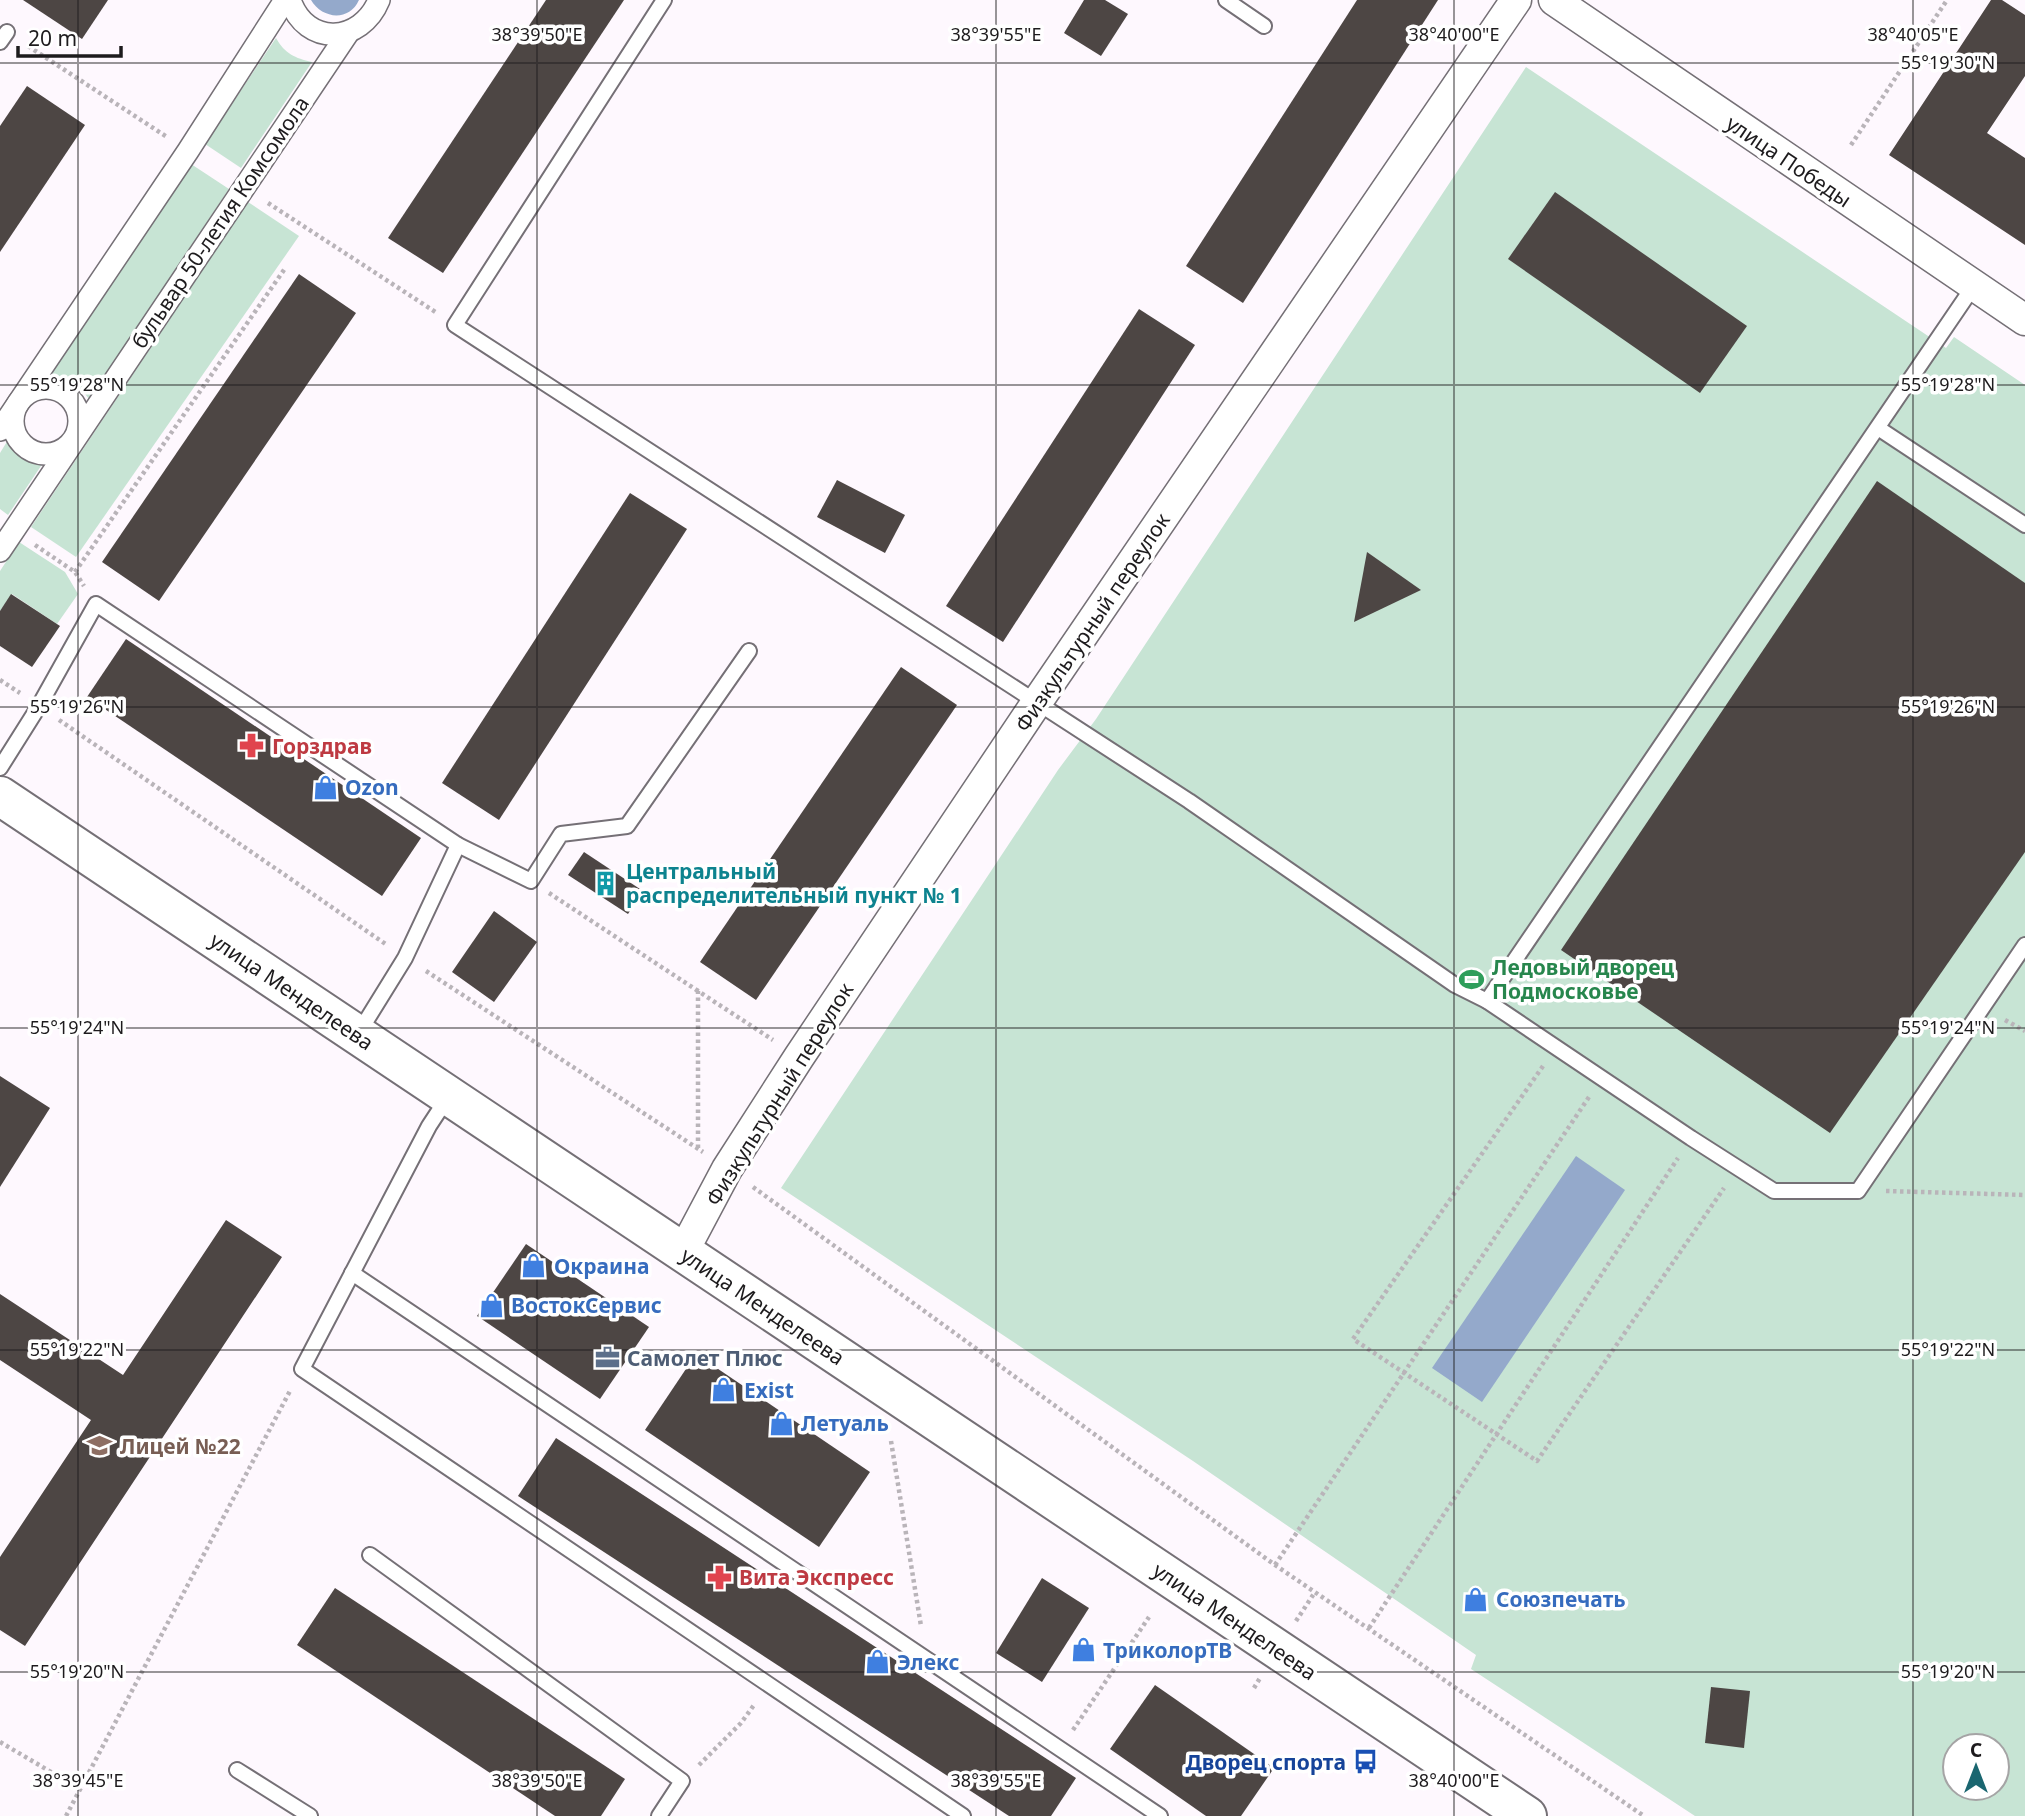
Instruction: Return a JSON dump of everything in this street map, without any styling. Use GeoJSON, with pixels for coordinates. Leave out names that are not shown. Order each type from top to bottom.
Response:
{"type":"FeatureCollection","features":[{"type":"Feature","properties":{"kind":"main road","name":"улица Менделеева"},"geometry":{"type":"LineString","coordinates":[[0,796],[1527,1816]]}},
{"type":"Feature","properties":{"kind":"street"},"geometry":{"type":"LineString","coordinates":[[0,429],[288,0],[303,23],[317,31],[332,35],[348,33]]}},
{"type":"Feature","properties":{"kind":"street","name":"бульвар 50-летия Комсомола"},"geometry":{"type":"LineString","coordinates":[[0,551],[348,33],[361,26],[372,15],[379,0]]}},
{"type":"Feature","properties":{"kind":"street","name":"Физкультурный переулок"},"geometry":{"type":"LineString","coordinates":[[683,1252],[727,1168],[800,1057],[1037,702],[1516,0]]}},
{"type":"Feature","properties":{"kind":"street","name":"улица Победы"},"geometry":{"type":"LineString","coordinates":[[1554,0],[2025,320]]}},
{"type":"Feature","properties":{"kind":"street"},"geometry":{"type":"LineString","coordinates":[[50,388],[70,397],[79,417],[75,438],[59,452],[48,455],[28,449],[14,432],[13,422],[20,401],[28,393],[50,388]]}},
{"type":"Feature","properties":{"kind":"lane"},"geometry":{"type":"LineString","coordinates":[[664,0],[456,325],[1189,801],[1455,985],[1488,1001],[1601,1079],[1774,1191],[1858,1191],[2025,945]]}},
{"type":"Feature","properties":{"kind":"lane"},"geometry":{"type":"LineString","coordinates":[[1226,0],[1264,26]]}},
{"type":"Feature","properties":{"kind":"lane"},"geometry":{"type":"LineString","coordinates":[[1488,1001],[1973,287]]}},
{"type":"Feature","properties":{"kind":"lane"},"geometry":{"type":"LineString","coordinates":[[1878,428],[2025,526]]}},
{"type":"Feature","properties":{"kind":"lane"},"geometry":{"type":"LineString","coordinates":[[0,768],[39,706],[96,604],[458,845],[531,881],[561,834],[627,826],[749,652]]}},
{"type":"Feature","properties":{"kind":"lane"},"geometry":{"type":"LineString","coordinates":[[357,1035],[405,958],[458,845]]}},
{"type":"Feature","properties":{"kind":"lane"},"geometry":{"type":"LineString","coordinates":[[449,1096],[429,1126],[302,1369],[964,1816]]}},
{"type":"Feature","properties":{"kind":"lane"},"geometry":{"type":"LineString","coordinates":[[352,1273],[1160,1816]]}},
{"type":"Feature","properties":{"kind":"lane"},"geometry":{"type":"LineString","coordinates":[[370,1555],[682,1781],[659,1816]]}},
{"type":"Feature","properties":{"kind":"lane"},"geometry":{"type":"LineString","coordinates":[[237,1770],[310,1816]]}},
{"type":"Feature","properties":{"kind":"path"},"geometry":{"type":"LineString","coordinates":[[1851,145],[1947,0]]}},
{"type":"Feature","properties":{"kind":"path"},"geometry":{"type":"LineString","coordinates":[[3,37],[188,151]]}},
{"type":"Feature","properties":{"kind":"path"},"geometry":{"type":"LineString","coordinates":[[243,187],[456,325]]}},
{"type":"Feature","properties":{"kind":"path"},"geometry":{"type":"LineString","coordinates":[[75,572],[286,267]]}},
{"type":"Feature","properties":{"kind":"path"},"geometry":{"type":"LineString","coordinates":[[13,531],[75,572],[96,604]]}},
{"type":"Feature","properties":{"kind":"path"},"geometry":{"type":"LineString","coordinates":[[0,680],[405,958],[727,1168],[1275,1565],[1644,1816]]}},
{"type":"Feature","properties":{"kind":"path"},"geometry":{"type":"LineString","coordinates":[[531,881],[800,1057]]}},
{"type":"Feature","properties":{"kind":"path"},"geometry":{"type":"LineString","coordinates":[[698,991],[698,1149]]}},
{"type":"Feature","properties":{"kind":"path"},"geometry":{"type":"LineString","coordinates":[[1555,1048],[1353,1339],[1537,1461],[1738,1168]]}},
{"type":"Feature","properties":{"kind":"path"},"geometry":{"type":"LineString","coordinates":[[1275,1565],[1601,1079]]}},
{"type":"Feature","properties":{"kind":"path"},"geometry":{"type":"LineString","coordinates":[[1369,1628],[1691,1138]]}},
{"type":"Feature","properties":{"kind":"path"},"geometry":{"type":"LineString","coordinates":[[1858,1191],[2025,1194]]}},
{"type":"Feature","properties":{"kind":"path"},"geometry":{"type":"LineString","coordinates":[[66,1816],[302,1369]]}},
{"type":"Feature","properties":{"kind":"path"},"geometry":{"type":"LineString","coordinates":[[891,1441],[927,1659]]}},
{"type":"Feature","properties":{"kind":"path"},"geometry":{"type":"LineString","coordinates":[[1061,1749],[1149,1617]]}},
{"type":"Feature","properties":{"kind":"path"},"geometry":{"type":"LineString","coordinates":[[682,1781],[741,1723]]}},
{"type":"Feature","properties":{"kind":"path"},"geometry":{"type":"LineString","coordinates":[[0,1742],[80,1789]]}},
{"type":"Feature","properties":{"kind":"green space"},"geometry":{"type":"Polygon","coordinates":[[[276,38],[291,55],[312,62],[241,168],[205,144],[276,38]]]}},
{"type":"Feature","properties":{"kind":"green space","name":"Ледовый дворец Подмосковье"},"geometry":{"type":"Polygon","coordinates":[[[1526,67],[1946,348],[1954,337],[2025,385],[2025,1816],[1695,1816],[1471,1669],[1476,1655],[1193,1461],[781,1188],[1058,770],[1096,719],[1526,67]]]}},
{"type":"Feature","properties":{"kind":"green space"},"geometry":{"type":"Polygon","coordinates":[[[191,164],[229,189],[89,399],[72,382],[50,375],[191,164]]]}},
{"type":"Feature","properties":{"kind":"green space"},"geometry":{"type":"Polygon","coordinates":[[[248,202],[299,236],[76,557],[31,527],[248,202]]]}},
{"type":"Feature","properties":{"kind":"green space"},"geometry":{"type":"Polygon","coordinates":[[[8,440],[23,456],[43,463],[8,515],[0,509],[0,453],[8,440]]]}},
{"type":"Feature","properties":{"kind":"green space"},"geometry":{"type":"Polygon","coordinates":[[[19,542],[65,572],[78,594],[57,624],[12,594],[0,611],[0,571],[19,542]]]}},
{"type":"Feature","properties":{"kind":"water"},"geometry":{"type":"Polygon","coordinates":[[[311,0],[359,0],[349,12],[335,15],[322,11],[311,0]]]}},
{"type":"Feature","properties":{"kind":"water"},"geometry":{"type":"Polygon","coordinates":[[[1576,1156],[1625,1190],[1482,1402],[1432,1368],[1576,1156]]]}},
{"type":"Feature","properties":{"kind":"building"},"geometry":{"type":"Polygon","coordinates":[[[23,0],[108,0],[82,39],[23,0]]]}},
{"type":"Feature","properties":{"kind":"building"},"geometry":{"type":"Polygon","coordinates":[[[546,0],[624,0],[443,273],[388,238],[546,0]]]}},
{"type":"Feature","properties":{"kind":"building"},"geometry":{"type":"Polygon","coordinates":[[[1084,0],[1105,0],[1128,14],[1101,56],[1064,33],[1084,0]]]}},
{"type":"Feature","properties":{"kind":"building"},"geometry":{"type":"Polygon","coordinates":[[[1357,0],[1438,0],[1243,303],[1186,266],[1357,0]]]}},
{"type":"Feature","properties":{"kind":"building"},"geometry":{"type":"Polygon","coordinates":[[[1991,0],[2002,0],[2025,15],[2025,76],[1987,133],[2025,158],[2025,245],[1889,155],[1991,0]]]}},
{"type":"Feature","properties":{"kind":"building"},"geometry":{"type":"Polygon","coordinates":[[[27,86],[85,125],[0,252],[0,126],[27,86]]]}},
{"type":"Feature","properties":{"kind":"building"},"geometry":{"type":"Polygon","coordinates":[[[1555,192],[1747,326],[1700,393],[1508,259],[1555,192]]]}},
{"type":"Feature","properties":{"kind":"building"},"geometry":{"type":"Polygon","coordinates":[[[299,274],[356,313],[159,601],[102,562],[299,274]]]}},
{"type":"Feature","properties":{"kind":"building"},"geometry":{"type":"Polygon","coordinates":[[[1139,309],[1195,345],[1003,642],[946,606],[1139,309]]]}},
{"type":"Feature","properties":{"kind":"building"},"geometry":{"type":"Polygon","coordinates":[[[837,480],[905,515],[885,553],[817,517],[837,480]]]}},
{"type":"Feature","properties":{"kind":"building"},"geometry":{"type":"Polygon","coordinates":[[[1877,481],[2025,583],[2025,852],[1830,1133],[1561,950],[1877,481]]]}},
{"type":"Feature","properties":{"kind":"building"},"geometry":{"type":"Polygon","coordinates":[[[630,493],[687,529],[499,820],[442,783],[630,493]]]}},
{"type":"Feature","properties":{"kind":"building"},"geometry":{"type":"Polygon","coordinates":[[[1367,552],[1421,590],[1354,622],[1367,552]]]}},
{"type":"Feature","properties":{"kind":"building"},"geometry":{"type":"Polygon","coordinates":[[[11,594],[60,626],[32,667],[0,646],[0,611],[11,594]]]}},
{"type":"Feature","properties":{"kind":"building"},"geometry":{"type":"Polygon","coordinates":[[[126,639],[421,838],[382,896],[87,697],[126,639]]]}},
{"type":"Feature","properties":{"kind":"building"},"geometry":{"type":"Polygon","coordinates":[[[901,667],[957,705],[756,1000],[700,962],[901,667]]]}},
{"type":"Feature","properties":{"kind":"building","name":"Центральный распределительный пункт № 1"},"geometry":{"type":"Polygon","coordinates":[[[584,852],[643,891],[628,914],[568,875],[584,852]]]}},
{"type":"Feature","properties":{"kind":"building"},"geometry":{"type":"Polygon","coordinates":[[[494,911],[537,942],[494,1002],[452,972],[494,911]]]}},
{"type":"Feature","properties":{"kind":"building"},"geometry":{"type":"Polygon","coordinates":[[[0,1076],[50,1108],[0,1187],[0,1076]]]}},
{"type":"Feature","properties":{"kind":"building"},"geometry":{"type":"Polygon","coordinates":[[[226,1220],[282,1257],[25,1646],[0,1630],[0,1557],[91,1420],[0,1360],[0,1294],[123,1375],[226,1220]]]}},
{"type":"Feature","properties":{"kind":"building"},"geometry":{"type":"Polygon","coordinates":[[[526,1244],[649,1327],[600,1399],[477,1316],[526,1244]]]}},
{"type":"Feature","properties":{"kind":"building"},"geometry":{"type":"Polygon","coordinates":[[[696,1354],[870,1472],[819,1547],[645,1430],[696,1354]]]}},
{"type":"Feature","properties":{"kind":"building"},"geometry":{"type":"Polygon","coordinates":[[[556,1438],[1076,1778],[1051,1816],[1009,1816],[518,1496],[556,1438]]]}},
{"type":"Feature","properties":{"kind":"building"},"geometry":{"type":"Polygon","coordinates":[[[1042,1578],[1089,1608],[1042,1682],[996,1653],[1042,1578]]]}},
{"type":"Feature","properties":{"kind":"building"},"geometry":{"type":"Polygon","coordinates":[[[335,1588],[625,1779],[601,1816],[555,1816],[297,1645],[335,1588]]]}},
{"type":"Feature","properties":{"kind":"building"},"geometry":{"type":"Polygon","coordinates":[[[1155,1685],[1274,1768],[1241,1816],[1206,1816],[1110,1749],[1155,1685]]]}},
{"type":"Feature","properties":{"kind":"building"},"geometry":{"type":"Polygon","coordinates":[[[1711,1687],[1750,1691],[1744,1748],[1705,1743],[1711,1687]]]}},
{"type":"Feature","properties":{"kind":"place","name":"Горздрав"},"geometry":{"type":"Point","coordinates":[252,746]}},
{"type":"Feature","properties":{"kind":"place","name":"Ozon"},"geometry":{"type":"Point","coordinates":[325,787]}},
{"type":"Feature","properties":{"kind":"place","name":"Центральный распределительный пункт № 1"},"geometry":{"type":"Point","coordinates":[606,883]}},
{"type":"Feature","properties":{"kind":"place","name":"Ледовый дворец Подмосковье"},"geometry":{"type":"Point","coordinates":[1472,979]}},
{"type":"Feature","properties":{"kind":"place","name":"Окраина"},"geometry":{"type":"Point","coordinates":[534,1266]}},
{"type":"Feature","properties":{"kind":"place","name":"ВостокСервис"},"geometry":{"type":"Point","coordinates":[491,1305]}},
{"type":"Feature","properties":{"kind":"place","name":"Самолет Плюс"},"geometry":{"type":"Point","coordinates":[607,1358]}},
{"type":"Feature","properties":{"kind":"place","name":"Exist"},"geometry":{"type":"Point","coordinates":[724,1390]}},
{"type":"Feature","properties":{"kind":"place","name":"Летуаль"},"geometry":{"type":"Point","coordinates":[781,1423]}},
{"type":"Feature","properties":{"kind":"place","name":"Лицей №22"},"geometry":{"type":"Point","coordinates":[100,1446]}},
{"type":"Feature","properties":{"kind":"place","name":"Вита Экспресс"},"geometry":{"type":"Point","coordinates":[719,1577]}},
{"type":"Feature","properties":{"kind":"place","name":"Союзпечать"},"geometry":{"type":"Point","coordinates":[1476,1599]}},
{"type":"Feature","properties":{"kind":"place","name":"ТриколорТВ"},"geometry":{"type":"Point","coordinates":[1083,1650]}},
{"type":"Feature","properties":{"kind":"place","name":"Элекс"},"geometry":{"type":"Point","coordinates":[877,1662]}},
{"type":"Feature","properties":{"kind":"place","name":"Дворец спорта"},"geometry":{"type":"Point","coordinates":[1366,1762]}}]}
